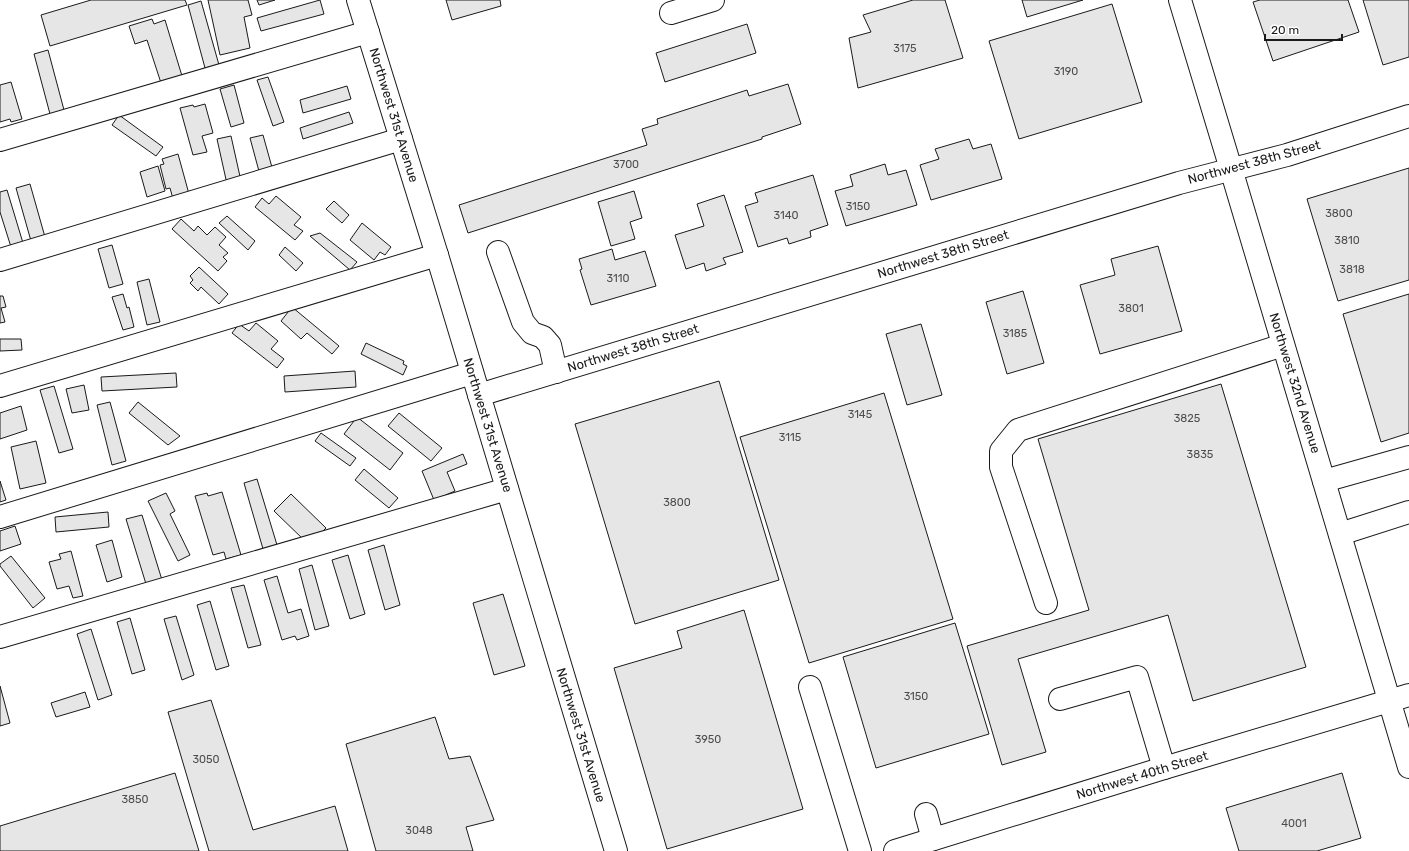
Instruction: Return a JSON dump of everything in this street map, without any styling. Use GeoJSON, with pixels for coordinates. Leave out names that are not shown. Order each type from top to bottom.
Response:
{"type":"FeatureCollection","features":[{"type":"Feature","properties":{"kind":"street","name":"Northwest 31st Avenue"},"geometry":{"type":"LineString","coordinates":[[358,0],[437,255],[616,851]]}},
{"type":"Feature","properties":{"kind":"street"},"geometry":{"type":"LineString","coordinates":[[671,13],[713,0]]}},
{"type":"Feature","properties":{"kind":"street","name":"Northwest 32nd Avenue"},"geometry":{"type":"LineString","coordinates":[[1180,0],[1340,534],[1399,698],[1409,767]]}},
{"type":"Feature","properties":{"kind":"street"},"geometry":{"type":"LineString","coordinates":[[0,140],[368,32]]}},
{"type":"Feature","properties":{"kind":"street","name":"Northwest 38th Street"},"geometry":{"type":"LineString","coordinates":[[478,395],[1179,182],[1287,155],[1409,116]]}},
{"type":"Feature","properties":{"kind":"street"},"geometry":{"type":"LineString","coordinates":[[0,260],[401,139]]}},
{"type":"Feature","properties":{"kind":"street"},"geometry":{"type":"LineString","coordinates":[[498,252],[523,322],[532,333],[543,337],[550,345],[556,372]]}},
{"type":"Feature","properties":{"kind":"street"},"geometry":{"type":"LineString","coordinates":[[0,386],[437,255]]}},
{"type":"Feature","properties":{"kind":"street"},"geometry":{"type":"LineString","coordinates":[[1046,603],[1001,468],[1001,451],[1018,430],[1284,345]]}},
{"type":"Feature","properties":{"kind":"street"},"geometry":{"type":"LineString","coordinates":[[0,517],[472,373]]}},
{"type":"Feature","properties":{"kind":"street"},"geometry":{"type":"LineString","coordinates":[[1324,481],[1409,457]]}},
{"type":"Feature","properties":{"kind":"street"},"geometry":{"type":"LineString","coordinates":[[0,637],[507,489]]}},
{"type":"Feature","properties":{"kind":"street"},"geometry":{"type":"LineString","coordinates":[[1340,534],[1409,512]]}},
{"type":"Feature","properties":{"kind":"street"},"geometry":{"type":"LineString","coordinates":[[1060,699],[1137,677],[1164,768]]}},
{"type":"Feature","properties":{"kind":"street"},"geometry":{"type":"LineString","coordinates":[[810,687],[860,851]]}},
{"type":"Feature","properties":{"kind":"street","name":"Northwest 40th Street"},"geometry":{"type":"LineString","coordinates":[[895,851],[1164,768],[1399,698]]}},
{"type":"Feature","properties":{"kind":"street"},"geometry":{"type":"LineString","coordinates":[[926,814],[933,839]]}},
{"type":"Feature","properties":{"kind":"building"},"geometry":{"type":"Polygon","coordinates":[[[91,0],[185,0],[187,5],[50,46],[41,15],[91,0]]]}},
{"type":"Feature","properties":{"kind":"building"},"geometry":{"type":"Polygon","coordinates":[[[208,0],[248,0],[252,15],[244,17],[250,48],[220,55],[208,0]]]}},
{"type":"Feature","properties":{"kind":"building"},"geometry":{"type":"Polygon","coordinates":[[[257,0],[275,0],[259,5],[257,0]]]}},
{"type":"Feature","properties":{"kind":"building"},"geometry":{"type":"Polygon","coordinates":[[[320,0],[324,14],[261,31],[257,18],[320,0]]]}},
{"type":"Feature","properties":{"kind":"building"},"geometry":{"type":"Polygon","coordinates":[[[446,0],[500,0],[501,6],[452,20],[446,0]]]}},
{"type":"Feature","properties":{"kind":"building"},"geometry":{"type":"Polygon","coordinates":[[[913,0],[945,0],[963,58],[858,88],[849,38],[871,32],[863,15],[913,0]]]}},
{"type":"Feature","properties":{"kind":"building"},"geometry":{"type":"Polygon","coordinates":[[[1022,0],[1083,0],[1027,17],[1022,0]]]}},
{"type":"Feature","properties":{"kind":"building"},"geometry":{"type":"Polygon","coordinates":[[[1260,0],[1348,0],[1359,32],[1273,61],[1253,2],[1260,0]]]}},
{"type":"Feature","properties":{"kind":"building"},"geometry":{"type":"Polygon","coordinates":[[[1363,0],[1409,0],[1409,57],[1383,65],[1363,0]]]}},
{"type":"Feature","properties":{"kind":"building"},"geometry":{"type":"Polygon","coordinates":[[[201,1],[219,65],[205,68],[188,5],[201,1]]]}},
{"type":"Feature","properties":{"kind":"building"},"geometry":{"type":"Polygon","coordinates":[[[1112,4],[1142,102],[1019,139],[989,41],[1112,4]]]}},
{"type":"Feature","properties":{"kind":"building"},"geometry":{"type":"Polygon","coordinates":[[[152,19],[154,24],[165,20],[182,76],[161,83],[147,40],[135,44],[129,26],[152,19]]]}},
{"type":"Feature","properties":{"kind":"building"},"geometry":{"type":"Polygon","coordinates":[[[747,24],[756,53],[665,82],[656,53],[747,24]]]}},
{"type":"Feature","properties":{"kind":"building"},"geometry":{"type":"Polygon","coordinates":[[[48,50],[64,110],[50,114],[34,54],[48,50]]]}},
{"type":"Feature","properties":{"kind":"building"},"geometry":{"type":"Polygon","coordinates":[[[268,77],[284,122],[273,126],[257,80],[268,77]]]}},
{"type":"Feature","properties":{"kind":"building"},"geometry":{"type":"Polygon","coordinates":[[[11,82],[22,119],[11,122],[10,119],[0,122],[0,85],[11,82]]]}},
{"type":"Feature","properties":{"kind":"building"},"geometry":{"type":"Polygon","coordinates":[[[788,84],[801,124],[762,137],[762,139],[468,233],[459,205],[647,145],[642,129],[658,124],[657,119],[747,90],[749,96],[788,84]]]}},
{"type":"Feature","properties":{"kind":"building"},"geometry":{"type":"Polygon","coordinates":[[[234,85],[244,123],[231,127],[220,89],[234,85]]]}},
{"type":"Feature","properties":{"kind":"building"},"geometry":{"type":"Polygon","coordinates":[[[347,86],[351,99],[303,113],[300,100],[347,86]]]}},
{"type":"Feature","properties":{"kind":"building"},"geometry":{"type":"Polygon","coordinates":[[[205,104],[213,133],[202,136],[207,152],[193,155],[180,108],[193,105],[194,107],[205,104]]]}},
{"type":"Feature","properties":{"kind":"building"},"geometry":{"type":"Polygon","coordinates":[[[349,112],[353,123],[303,139],[300,128],[349,112]]]}},
{"type":"Feature","properties":{"kind":"building"},"geometry":{"type":"Polygon","coordinates":[[[119,115],[163,147],[156,156],[112,125],[119,115]]]}},
{"type":"Feature","properties":{"kind":"building"},"geometry":{"type":"Polygon","coordinates":[[[263,135],[273,171],[260,175],[250,138],[263,135]]]}},
{"type":"Feature","properties":{"kind":"building"},"geometry":{"type":"Polygon","coordinates":[[[231,136],[241,181],[227,184],[217,139],[231,136]]]}},
{"type":"Feature","properties":{"kind":"building"},"geometry":{"type":"Polygon","coordinates":[[[969,139],[973,149],[991,144],[1002,179],[931,200],[920,165],[939,159],[935,149],[969,139]]]}},
{"type":"Feature","properties":{"kind":"building"},"geometry":{"type":"Polygon","coordinates":[[[178,154],[189,194],[173,199],[170,188],[166,189],[160,165],[164,164],[162,159],[178,154]]]}},
{"type":"Feature","properties":{"kind":"building"},"geometry":{"type":"Polygon","coordinates":[[[885,164],[888,175],[906,170],[917,205],[846,226],[835,191],[853,186],[850,175],[885,164]]]}},
{"type":"Feature","properties":{"kind":"building"},"geometry":{"type":"Polygon","coordinates":[[[158,166],[165,191],[147,197],[140,172],[158,166]]]}},
{"type":"Feature","properties":{"kind":"building"},"geometry":{"type":"Polygon","coordinates":[[[1409,168],[1409,280],[1338,301],[1307,199],[1409,168]]]}},
{"type":"Feature","properties":{"kind":"building"},"geometry":{"type":"Polygon","coordinates":[[[813,175],[828,225],[810,231],[811,237],[789,244],[787,238],[758,247],[745,206],[758,202],[755,193],[813,175]]]}},
{"type":"Feature","properties":{"kind":"building"},"geometry":{"type":"Polygon","coordinates":[[[30,184],[45,237],[31,241],[16,188],[30,184]]]}},
{"type":"Feature","properties":{"kind":"building"},"geometry":{"type":"Polygon","coordinates":[[[7,190],[23,243],[11,247],[0,212],[0,192],[7,190]]]}},
{"type":"Feature","properties":{"kind":"building"},"geometry":{"type":"Polygon","coordinates":[[[634,191],[642,218],[630,222],[635,239],[611,246],[598,202],[634,191]]]}},
{"type":"Feature","properties":{"kind":"building"},"geometry":{"type":"Polygon","coordinates":[[[724,195],[743,252],[723,258],[726,264],[706,271],[704,263],[686,269],[675,235],[704,226],[697,204],[724,195]]]}},
{"type":"Feature","properties":{"kind":"building"},"geometry":{"type":"Polygon","coordinates":[[[276,196],[301,217],[294,225],[303,231],[295,240],[255,207],[262,198],[269,204],[276,196]]]}},
{"type":"Feature","properties":{"kind":"building"},"geometry":{"type":"Polygon","coordinates":[[[334,201],[349,215],[342,223],[326,209],[334,201]]]}},
{"type":"Feature","properties":{"kind":"building"},"geometry":{"type":"Polygon","coordinates":[[[227,216],[255,241],[248,250],[219,223],[227,216]]]}},
{"type":"Feature","properties":{"kind":"building"},"geometry":{"type":"Polygon","coordinates":[[[181,219],[194,231],[198,226],[207,235],[215,227],[226,237],[219,245],[228,253],[223,257],[227,261],[218,271],[172,229],[181,219]]]}},
{"type":"Feature","properties":{"kind":"building"},"geometry":{"type":"Polygon","coordinates":[[[362,223],[391,247],[385,255],[380,252],[374,260],[350,240],[362,223]]]}},
{"type":"Feature","properties":{"kind":"building"},"geometry":{"type":"Polygon","coordinates":[[[320,233],[357,262],[350,270],[310,236],[320,233]]]}},
{"type":"Feature","properties":{"kind":"building"},"geometry":{"type":"Polygon","coordinates":[[[112,245],[123,284],[109,288],[98,249],[112,245]]]}},
{"type":"Feature","properties":{"kind":"building"},"geometry":{"type":"Polygon","coordinates":[[[1158,246],[1182,331],[1100,354],[1080,285],[1115,275],[1111,259],[1158,246]]]}},
{"type":"Feature","properties":{"kind":"building"},"geometry":{"type":"Polygon","coordinates":[[[285,247],[303,263],[296,271],[279,255],[285,247]]]}},
{"type":"Feature","properties":{"kind":"building"},"geometry":{"type":"Polygon","coordinates":[[[612,249],[615,260],[645,251],[656,286],[591,305],[580,270],[582,269],[579,259],[612,249]]]}},
{"type":"Feature","properties":{"kind":"building"},"geometry":{"type":"Polygon","coordinates":[[[199,267],[228,294],[219,304],[201,287],[198,291],[190,283],[193,280],[190,276],[199,267]]]}},
{"type":"Feature","properties":{"kind":"building"},"geometry":{"type":"Polygon","coordinates":[[[149,279],[160,322],[147,325],[137,282],[149,279]]]}},
{"type":"Feature","properties":{"kind":"building"},"geometry":{"type":"Polygon","coordinates":[[[1023,291],[1044,363],[1007,374],[986,302],[1023,291]]]}},
{"type":"Feature","properties":{"kind":"building"},"geometry":{"type":"Polygon","coordinates":[[[123,294],[127,308],[129,307],[134,327],[123,330],[112,297],[123,294]]]}},
{"type":"Feature","properties":{"kind":"building"},"geometry":{"type":"Polygon","coordinates":[[[1409,294],[1409,433],[1381,442],[1343,314],[1409,294]]]}},
{"type":"Feature","properties":{"kind":"building"},"geometry":{"type":"Polygon","coordinates":[[[0,296],[3,296],[6,307],[1,308],[5,322],[0,323],[0,296]]]}},
{"type":"Feature","properties":{"kind":"building"},"geometry":{"type":"Polygon","coordinates":[[[292,307],[339,346],[332,354],[307,333],[301,339],[281,321],[292,307]]]}},
{"type":"Feature","properties":{"kind":"building"},"geometry":{"type":"Polygon","coordinates":[[[256,323],[278,341],[271,349],[284,359],[277,368],[232,333],[239,324],[249,331],[256,323]]]}},
{"type":"Feature","properties":{"kind":"building"},"geometry":{"type":"Polygon","coordinates":[[[921,324],[942,395],[907,405],[886,334],[921,324]]]}},
{"type":"Feature","properties":{"kind":"building"},"geometry":{"type":"Polygon","coordinates":[[[0,339],[21,339],[22,350],[0,351],[0,339]]]}},
{"type":"Feature","properties":{"kind":"building"},"geometry":{"type":"Polygon","coordinates":[[[366,343],[404,361],[403,364],[407,366],[403,375],[361,354],[366,343]]]}},
{"type":"Feature","properties":{"kind":"building"},"geometry":{"type":"Polygon","coordinates":[[[355,371],[356,387],[285,392],[284,376],[355,371]]]}},
{"type":"Feature","properties":{"kind":"building"},"geometry":{"type":"Polygon","coordinates":[[[176,373],[177,387],[102,391],[101,377],[176,373]]]}},
{"type":"Feature","properties":{"kind":"building"},"geometry":{"type":"Polygon","coordinates":[[[719,381],[779,580],[635,624],[575,424],[719,381]]]}},
{"type":"Feature","properties":{"kind":"building"},"geometry":{"type":"Polygon","coordinates":[[[1221,384],[1306,667],[1193,701],[1168,615],[1018,659],[1046,752],[1002,765],[967,646],[1089,610],[1038,439],[1221,384]]]}},
{"type":"Feature","properties":{"kind":"building"},"geometry":{"type":"Polygon","coordinates":[[[84,385],[89,410],[72,413],[66,389],[84,385]]]}},
{"type":"Feature","properties":{"kind":"building"},"geometry":{"type":"Polygon","coordinates":[[[54,386],[73,449],[59,453],[40,390],[54,386]]]}},
{"type":"Feature","properties":{"kind":"building"},"geometry":{"type":"Polygon","coordinates":[[[884,393],[953,619],[809,663],[740,437],[884,393]]]}},
{"type":"Feature","properties":{"kind":"building"},"geometry":{"type":"Polygon","coordinates":[[[110,402],[126,461],[112,465],[97,405],[110,402]]]}},
{"type":"Feature","properties":{"kind":"building"},"geometry":{"type":"Polygon","coordinates":[[[138,402],[180,436],[168,445],[129,413],[138,402]]]}},
{"type":"Feature","properties":{"kind":"building"},"geometry":{"type":"Polygon","coordinates":[[[21,406],[27,430],[0,439],[0,413],[21,406]]]}},
{"type":"Feature","properties":{"kind":"building"},"geometry":{"type":"Polygon","coordinates":[[[399,413],[442,448],[431,461],[388,426],[399,413]]]}},
{"type":"Feature","properties":{"kind":"building"},"geometry":{"type":"Polygon","coordinates":[[[357,417],[403,453],[390,470],[344,434],[357,417]]]}},
{"type":"Feature","properties":{"kind":"building"},"geometry":{"type":"Polygon","coordinates":[[[321,433],[356,458],[350,466],[315,441],[321,433]]]}},
{"type":"Feature","properties":{"kind":"building"},"geometry":{"type":"Polygon","coordinates":[[[36,441],[46,483],[20,489],[11,447],[36,441]]]}},
{"type":"Feature","properties":{"kind":"building"},"geometry":{"type":"Polygon","coordinates":[[[463,454],[467,464],[447,472],[455,491],[434,500],[422,471],[463,454]]]}},
{"type":"Feature","properties":{"kind":"building"},"geometry":{"type":"Polygon","coordinates":[[[364,469],[398,498],[389,508],[355,480],[364,469]]]}},
{"type":"Feature","properties":{"kind":"building"},"geometry":{"type":"Polygon","coordinates":[[[257,479],[277,545],[263,549],[244,483],[257,479]]]}},
{"type":"Feature","properties":{"kind":"building"},"geometry":{"type":"Polygon","coordinates":[[[0,481],[6,500],[0,502],[0,481]]]}},
{"type":"Feature","properties":{"kind":"building"},"geometry":{"type":"Polygon","coordinates":[[[222,492],[241,555],[226,559],[224,552],[213,555],[195,496],[207,493],[208,496],[222,492]]]}},
{"type":"Feature","properties":{"kind":"building"},"geometry":{"type":"Polygon","coordinates":[[[166,493],[175,511],[170,514],[190,555],[178,561],[148,501],[166,493]]]}},
{"type":"Feature","properties":{"kind":"building"},"geometry":{"type":"Polygon","coordinates":[[[291,494],[326,528],[317,537],[314,533],[305,541],[274,511],[291,494]]]}},
{"type":"Feature","properties":{"kind":"building"},"geometry":{"type":"Polygon","coordinates":[[[108,512],[109,527],[56,532],[55,517],[108,512]]]}},
{"type":"Feature","properties":{"kind":"building"},"geometry":{"type":"Polygon","coordinates":[[[142,515],[162,580],[146,584],[126,519],[142,515]]]}},
{"type":"Feature","properties":{"kind":"building"},"geometry":{"type":"Polygon","coordinates":[[[15,526],[21,544],[0,551],[0,531],[15,526]]]}},
{"type":"Feature","properties":{"kind":"building"},"geometry":{"type":"Polygon","coordinates":[[[112,540],[122,577],[107,582],[96,545],[112,540]]]}},
{"type":"Feature","properties":{"kind":"building"},"geometry":{"type":"Polygon","coordinates":[[[384,545],[400,605],[385,610],[368,550],[384,545]]]}},
{"type":"Feature","properties":{"kind":"building"},"geometry":{"type":"Polygon","coordinates":[[[71,551],[83,596],[73,598],[69,586],[57,589],[49,562],[61,559],[59,554],[71,551]]]}},
{"type":"Feature","properties":{"kind":"building"},"geometry":{"type":"Polygon","coordinates":[[[348,555],[365,614],[350,619],[332,560],[348,555]]]}},
{"type":"Feature","properties":{"kind":"building"},"geometry":{"type":"Polygon","coordinates":[[[11,556],[45,598],[33,608],[0,566],[0,564],[11,556]]]}},
{"type":"Feature","properties":{"kind":"building"},"geometry":{"type":"Polygon","coordinates":[[[312,565],[329,626],[315,630],[299,569],[312,565]]]}},
{"type":"Feature","properties":{"kind":"building"},"geometry":{"type":"Polygon","coordinates":[[[277,576],[288,613],[301,609],[309,636],[297,640],[295,636],[282,640],[264,580],[277,576]]]}},
{"type":"Feature","properties":{"kind":"building"},"geometry":{"type":"Polygon","coordinates":[[[244,585],[261,645],[248,648],[231,588],[244,585]]]}},
{"type":"Feature","properties":{"kind":"building"},"geometry":{"type":"Polygon","coordinates":[[[503,594],[525,666],[494,675],[473,603],[503,594]]]}},
{"type":"Feature","properties":{"kind":"building"},"geometry":{"type":"Polygon","coordinates":[[[210,601],[229,666],[216,670],[197,605],[210,601]]]}},
{"type":"Feature","properties":{"kind":"building"},"geometry":{"type":"Polygon","coordinates":[[[744,610],[803,809],[667,849],[614,668],[682,648],[677,631],[744,610]]]}},
{"type":"Feature","properties":{"kind":"building"},"geometry":{"type":"Polygon","coordinates":[[[176,616],[194,675],[182,680],[164,619],[176,616]]]}},
{"type":"Feature","properties":{"kind":"building"},"geometry":{"type":"Polygon","coordinates":[[[130,618],[145,670],[132,674],[117,622],[130,618]]]}},
{"type":"Feature","properties":{"kind":"building"},"geometry":{"type":"Polygon","coordinates":[[[955,623],[989,734],[876,768],[843,657],[955,623]]]}},
{"type":"Feature","properties":{"kind":"building"},"geometry":{"type":"Polygon","coordinates":[[[91,629],[112,695],[98,700],[77,634],[91,629]]]}},
{"type":"Feature","properties":{"kind":"building"},"geometry":{"type":"Polygon","coordinates":[[[0,686],[10,723],[0,726],[0,686]]]}},
{"type":"Feature","properties":{"kind":"building"},"geometry":{"type":"Polygon","coordinates":[[[85,692],[90,707],[56,717],[51,703],[85,692]]]}},
{"type":"Feature","properties":{"kind":"building"},"geometry":{"type":"Polygon","coordinates":[[[211,700],[253,830],[335,806],[348,851],[209,851],[168,712],[211,700]]]}},
{"type":"Feature","properties":{"kind":"building"},"geometry":{"type":"Polygon","coordinates":[[[435,717],[449,759],[470,756],[494,820],[466,827],[473,851],[376,851],[346,744],[435,717]]]}},
{"type":"Feature","properties":{"kind":"building"},"geometry":{"type":"Polygon","coordinates":[[[175,773],[199,851],[0,851],[0,826],[175,773]]]}},
{"type":"Feature","properties":{"kind":"building"},"geometry":{"type":"Polygon","coordinates":[[[1342,773],[1361,838],[1317,851],[1239,851],[1226,808],[1342,773]]]}}]}
